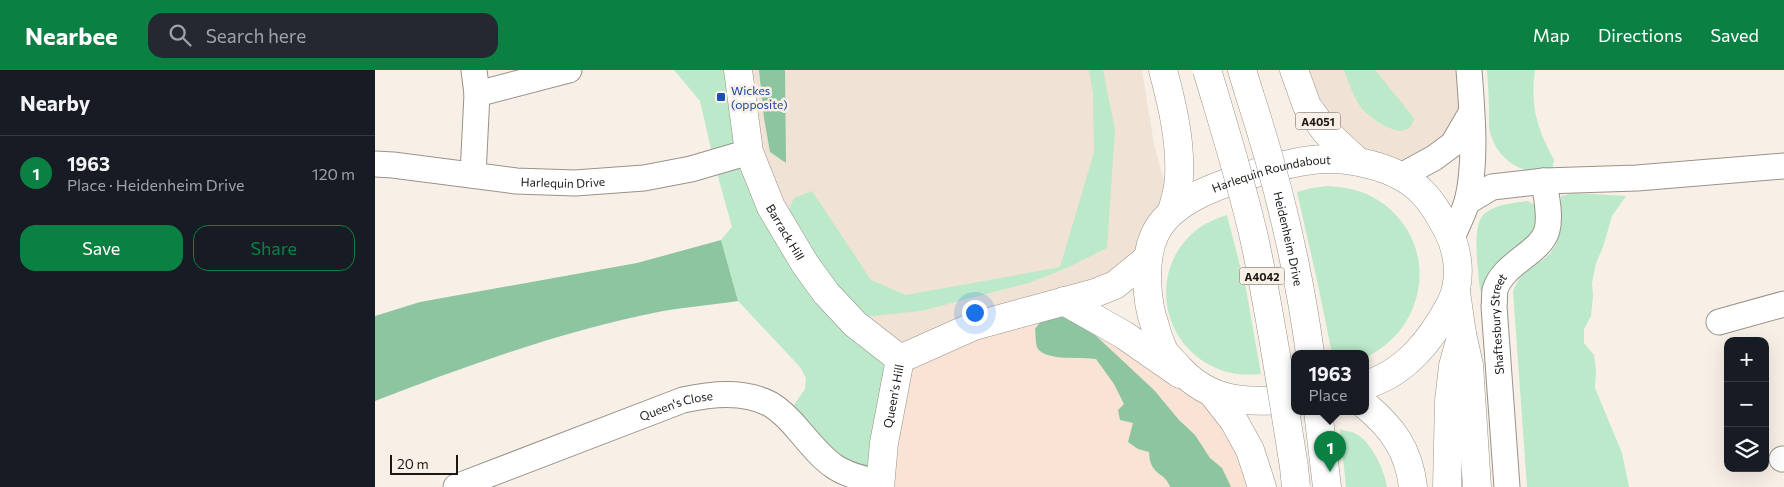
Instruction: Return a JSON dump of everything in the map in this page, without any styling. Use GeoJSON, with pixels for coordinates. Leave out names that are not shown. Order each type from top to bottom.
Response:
{"type":"FeatureCollection","features":[{"type":"Feature","properties":{"kind":"main road","name":"Barrack Hill"},"geometry":{"type":"LineString","coordinates":[[738,70],[749,152],[771,207],[805,264],[826,293],[855,324],[900,359]]}},
{"type":"Feature","properties":{"kind":"main road","name":"A4042"},"geometry":{"type":"LineString","coordinates":[[1207,70],[1235,163],[1255,241],[1274,336],[1296,487]]}},
{"type":"Feature","properties":{"kind":"main road","name":"Heidenheim Drive"},"geometry":{"type":"LineString","coordinates":[[1242,70],[1269,153],[1285,218],[1304,308],[1310,350]]}},
{"type":"Feature","properties":{"kind":"main road","name":"A4051"},"geometry":{"type":"LineString","coordinates":[[1294,70],[1307,106],[1325,132],[1357,161]]}},
{"type":"Feature","properties":{"kind":"main road"},"geometry":{"type":"LineString","coordinates":[[1163,77],[1176,131],[1179,178],[1173,211]]}},
{"type":"Feature","properties":{"kind":"main road","name":"Harlequin Roundabout"},"geometry":{"type":"LineString","coordinates":[[1201,387],[1164,351],[1157,333],[1149,294],[1147,259],[1155,234],[1173,211],[1193,198],[1225,183],[1276,167],[1313,160],[1357,161],[1401,176],[1421,191],[1439,213],[1452,238],[1458,265],[1456,292],[1440,324],[1417,354],[1391,373],[1369,383]]}},
{"type":"Feature","properties":{"kind":"main road","name":"Queen's Hill"},"geometry":{"type":"LineString","coordinates":[[880,484],[884,442],[900,359],[974,326],[1095,294],[1115,284],[1147,259]]}},
{"type":"Feature","properties":{"kind":"main road"},"geometry":{"type":"LineString","coordinates":[[1456,292],[1469,365],[1477,487]]}},
{"type":"Feature","properties":{"kind":"main road"},"geometry":{"type":"LineString","coordinates":[[1064,301],[1124,335],[1201,387],[1234,421],[1250,450],[1261,487]]}},
{"type":"Feature","properties":{"kind":"main road"},"geometry":{"type":"LineString","coordinates":[[1447,487],[1452,374],[1462,334]]}},
{"type":"Feature","properties":{"kind":"main road"},"geometry":{"type":"LineString","coordinates":[[1201,387],[1243,400],[1291,399]]}},
{"type":"Feature","properties":{"kind":"main road"},"geometry":{"type":"LineString","coordinates":[[1369,409],[1400,442],[1408,462],[1413,487]]}},
{"type":"Feature","properties":{"kind":"main road"},"geometry":{"type":"LineString","coordinates":[[1318,415],[1327,487]]}},
{"type":"Feature","properties":{"kind":"street"},"geometry":{"type":"LineString","coordinates":[[473,175],[477,94],[474,70]]}},
{"type":"Feature","properties":{"kind":"street"},"geometry":{"type":"LineString","coordinates":[[477,94],[569,70]]}},
{"type":"Feature","properties":{"kind":"street"},"geometry":{"type":"LineString","coordinates":[[1452,238],[1467,202],[1471,173],[1473,151],[1469,70]]}},
{"type":"Feature","properties":{"kind":"street"},"geometry":{"type":"LineString","coordinates":[[1401,176],[1453,144],[1471,113]]}},
{"type":"Feature","properties":{"kind":"street","name":"Harlequin Drive"},"geometry":{"type":"LineString","coordinates":[[375,164],[516,181],[565,182],[644,178],[691,169],[749,152]]}},
{"type":"Feature","properties":{"kind":"street"},"geometry":{"type":"LineString","coordinates":[[1442,152],[1492,187]]}},
{"type":"Feature","properties":{"kind":"street"},"geometry":{"type":"LineString","coordinates":[[1467,202],[1492,187],[1544,181],[1637,178],[1784,166]]}},
{"type":"Feature","properties":{"kind":"street","name":"Shaftesbury Street"},"geometry":{"type":"LineString","coordinates":[[1507,487],[1495,291],[1503,275],[1541,242],[1547,232],[1549,219],[1544,181]]}},
{"type":"Feature","properties":{"kind":"street"},"geometry":{"type":"LineString","coordinates":[[1719,322],[1784,304]]}},
{"type":"Feature","properties":{"kind":"street","name":"Queen's Close"},"geometry":{"type":"LineString","coordinates":[[456,487],[683,400],[712,394],[742,395],[769,404],[786,416],[819,455],[841,472],[880,484]]}},
{"type":"Feature","properties":{"kind":"shaded area"},"geometry":{"type":"Polygon","coordinates":[[[738,70],[1142,70],[1154,144],[1172,211],[1147,259],[900,359],[783,228],[738,70]]]}},
{"type":"Feature","properties":{"kind":"shaded area"},"geometry":{"type":"Polygon","coordinates":[[[1308,70],[1469,70],[1471,91],[1442,152],[1381,168],[1319,106],[1308,70]]]}},
{"type":"Feature","properties":{"kind":"shaded area"},"geometry":{"type":"Polygon","coordinates":[[[1064,301],[1213,394],[1261,487],[880,487],[900,359],[1064,301]]]}},
{"type":"Feature","properties":{"kind":"green space"},"geometry":{"type":"Polygon","coordinates":[[[674,70],[738,70],[771,207],[900,359],[884,443],[861,479],[786,416],[805,389],[806,378],[800,367],[738,301],[721,240],[732,227],[700,101],[674,70]]]}},
{"type":"Feature","properties":{"kind":"green space"},"geometry":{"type":"Polygon","coordinates":[[[759,70],[785,70],[786,163],[770,152],[759,70]]]}},
{"type":"Feature","properties":{"kind":"green space"},"geometry":{"type":"Polygon","coordinates":[[[1089,70],[1103,70],[1115,130],[1107,248],[1069,267],[1029,283],[921,311],[864,317],[821,267],[803,240],[789,209],[794,198],[812,191],[871,280],[906,295],[1060,267],[1094,152],[1093,93],[1089,70]]]}},
{"type":"Feature","properties":{"kind":"green space"},"geometry":{"type":"Polygon","coordinates":[[[1344,70],[1375,70],[1414,118],[1410,127],[1400,131],[1389,128],[1363,110],[1352,91],[1344,70]]]}},
{"type":"Feature","properties":{"kind":"green space"},"geometry":{"type":"Polygon","coordinates":[[[1487,70],[1535,70],[1534,106],[1543,138],[1554,160],[1552,170],[1542,172],[1523,169],[1507,160],[1495,145],[1489,129],[1487,70]]]}},
{"type":"Feature","properties":{"kind":"green space"},"geometry":{"type":"Polygon","coordinates":[[[1341,187],[1365,193],[1376,199],[1397,216],[1411,236],[1418,258],[1419,282],[1414,304],[1404,326],[1387,344],[1369,355],[1369,350],[1331,350],[1297,192],[1312,188],[1341,187]]]}},
{"type":"Feature","properties":{"kind":"green space"},"geometry":{"type":"Polygon","coordinates":[[[1575,193],[1626,196],[1612,216],[1596,263],[1592,283],[1591,316],[1584,329],[1584,343],[1594,355],[1596,370],[1595,388],[1622,453],[1629,487],[1527,487],[1513,291],[1525,271],[1543,259],[1556,245],[1560,230],[1561,196],[1575,193]]]}},
{"type":"Feature","properties":{"kind":"green space"},"geometry":{"type":"Polygon","coordinates":[[[1527,201],[1537,206],[1539,230],[1501,260],[1480,292],[1477,263],[1477,230],[1479,221],[1487,211],[1493,208],[1527,201]]]}},
{"type":"Feature","properties":{"kind":"green space"},"geometry":{"type":"Polygon","coordinates":[[[1227,215],[1246,289],[1261,374],[1231,373],[1205,362],[1187,347],[1175,329],[1168,308],[1166,287],[1171,265],[1182,245],[1199,228],[1227,215]]]}},
{"type":"Feature","properties":{"kind":"green space"},"geometry":{"type":"Polygon","coordinates":[[[721,240],[738,301],[658,312],[586,329],[479,362],[375,401],[375,316],[420,302],[637,263],[721,240]]]}},
{"type":"Feature","properties":{"kind":"green space"},"geometry":{"type":"Polygon","coordinates":[[[1069,315],[1094,334],[1154,390],[1179,420],[1195,435],[1210,458],[1222,468],[1231,487],[1170,487],[1165,478],[1152,466],[1149,452],[1138,449],[1128,442],[1133,423],[1120,420],[1118,410],[1124,404],[1114,384],[1096,359],[1057,357],[1043,353],[1038,349],[1035,329],[1039,324],[1049,317],[1069,315]]]}},
{"type":"Feature","properties":{"kind":"green space"},"geometry":{"type":"Polygon","coordinates":[[[1340,429],[1356,434],[1367,443],[1380,465],[1387,487],[1346,487],[1340,429]]]}},
{"type":"Feature","properties":{"kind":"place","name":"Wickes (opposite)"},"geometry":{"type":"Point","coordinates":[721,97]}},
{"type":"Feature","properties":{"kind":"place","name":"1963"},"geometry":{"type":"Point","coordinates":[1330,472]}}]}
